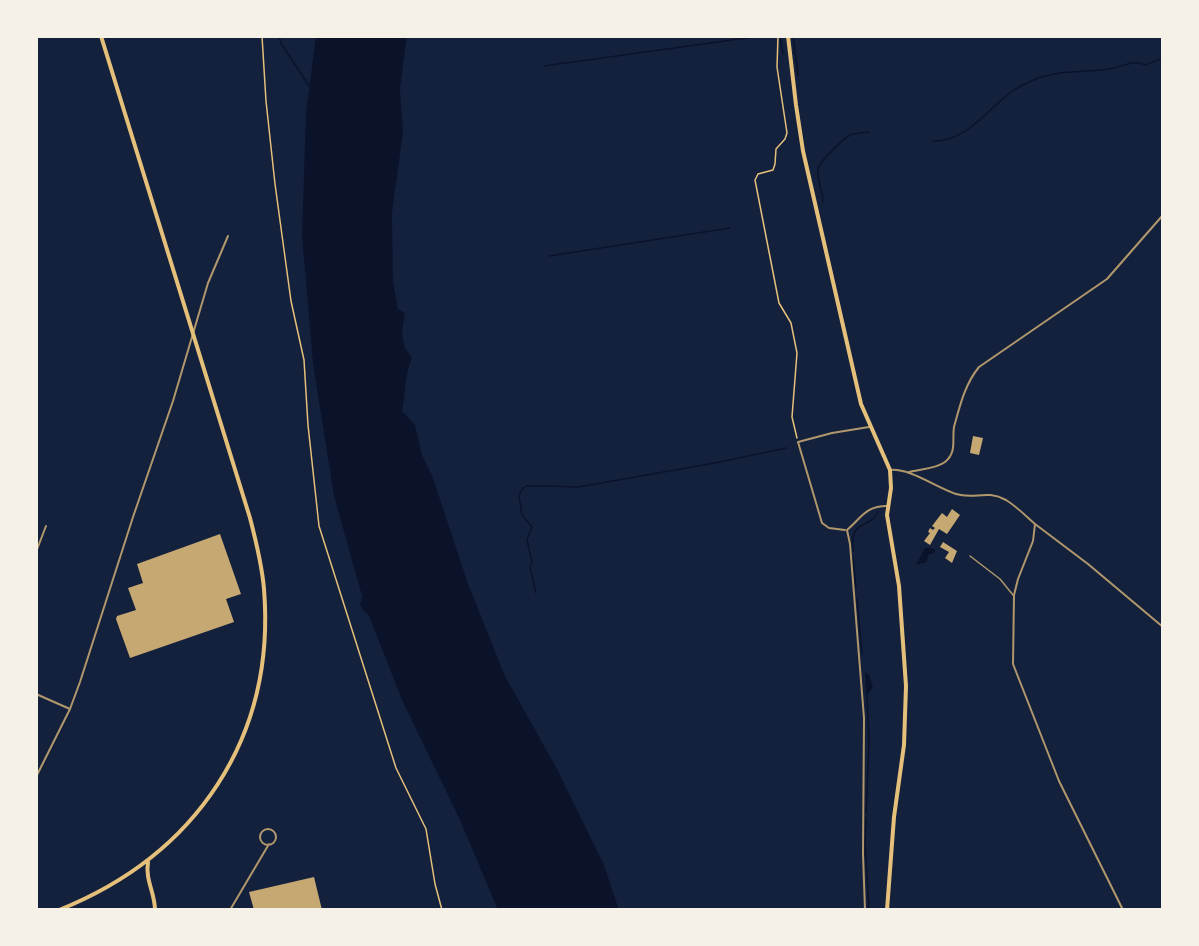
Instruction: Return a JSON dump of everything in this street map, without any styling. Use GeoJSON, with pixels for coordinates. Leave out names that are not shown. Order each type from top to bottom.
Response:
{"type":"FeatureCollection","features":[{"type":"Feature","properties":{"kind":"main road"},"geometry":{"type":"LineString","coordinates":[[59,910],[105,889],[148,861],[172,840],[216,788],[235,754],[250,717],[260,681],[265,614],[264,587],[250,518],[101,36]]}},
{"type":"Feature","properties":{"kind":"main road"},"geometry":{"type":"LineString","coordinates":[[788,36],[803,151],[861,404],[869,427],[890,470],[888,523],[899,586],[906,686],[904,745],[894,817],[887,910]]}},
{"type":"Feature","properties":{"kind":"main road"},"geometry":{"type":"LineString","coordinates":[[148,861],[146,871],[155,910]]}},
{"type":"Feature","properties":{"kind":"street"},"geometry":{"type":"LineString","coordinates":[[909,472],[939,465],[949,458],[953,451],[954,430],[965,390],[979,367],[1107,279],[1163,215]]}},
{"type":"Feature","properties":{"kind":"street"},"geometry":{"type":"LineString","coordinates":[[36,777],[70,709],[80,682],[186,360],[208,283],[228,236]]}},
{"type":"Feature","properties":{"kind":"street"},"geometry":{"type":"LineString","coordinates":[[847,530],[829,528],[822,523],[798,442],[869,427]]}},
{"type":"Feature","properties":{"kind":"street"},"geometry":{"type":"LineString","coordinates":[[890,470],[898,469],[909,472],[922,480],[958,494],[976,496],[989,493],[1007,500],[1089,564],[1163,627]]}},
{"type":"Feature","properties":{"kind":"street"},"geometry":{"type":"LineString","coordinates":[[847,530],[865,511],[887,506]]}},
{"type":"Feature","properties":{"kind":"street"},"geometry":{"type":"LineString","coordinates":[[1035,524],[1033,541],[1014,595],[1013,664],[1059,781],[1123,910]]}},
{"type":"Feature","properties":{"kind":"street"},"geometry":{"type":"LineString","coordinates":[[36,552],[46,526]]}},
{"type":"Feature","properties":{"kind":"street"},"geometry":{"type":"LineString","coordinates":[[847,530],[864,718],[865,910]]}},
{"type":"Feature","properties":{"kind":"street"},"geometry":{"type":"LineString","coordinates":[[36,694],[70,709]]}},
{"type":"Feature","properties":{"kind":"street"},"geometry":{"type":"LineString","coordinates":[[230,910],[268,844],[273,843],[276,837],[272,830],[267,829],[263,831],[261,839],[268,844]]}},
{"type":"Feature","properties":{"kind":"lane"},"geometry":{"type":"LineString","coordinates":[[970,556],[1000,579],[1014,595]]}},
{"type":"Feature","properties":{"kind":"path"},"geometry":{"type":"LineString","coordinates":[[262,36],[271,153],[291,302],[304,360],[308,425],[319,526],[394,760],[426,829],[435,884],[442,910]]}},
{"type":"Feature","properties":{"kind":"path"},"geometry":{"type":"LineString","coordinates":[[778,36],[777,67],[787,133],[785,140],[776,149],[776,164],[773,170],[758,174],[755,180],[778,303],[791,323],[797,353],[792,417],[798,442]]}},
{"type":"Feature","properties":{"kind":"water"},"geometry":{"type":"Polygon","coordinates":[[[316,36],[407,36],[400,88],[403,132],[392,213],[393,282],[398,309],[405,313],[402,333],[405,348],[412,358],[402,411],[415,425],[422,455],[433,478],[467,581],[505,676],[557,769],[604,865],[619,910],[498,910],[460,820],[402,700],[369,616],[360,604],[362,596],[334,496],[313,364],[302,235],[306,112],[316,36]]]}},
{"type":"Feature","properties":{"kind":"water"},"geometry":{"type":"Polygon","coordinates":[[[925,548],[932,548],[935,550],[934,553],[928,555],[927,562],[916,565],[925,548]]]}},
{"type":"Feature","properties":{"kind":"water"},"geometry":{"type":"Polygon","coordinates":[[[865,672],[869,675],[873,688],[866,696],[865,672]]]}},
{"type":"Feature","properties":{"kind":"building"},"geometry":{"type":"Polygon","coordinates":[[[973,436],[983,438],[979,455],[970,453],[973,436]]]}},
{"type":"Feature","properties":{"kind":"building"},"geometry":{"type":"Polygon","coordinates":[[[952,509],[960,515],[947,534],[939,529],[930,545],[924,541],[930,533],[928,532],[930,528],[933,530],[935,528],[932,526],[942,513],[947,517],[952,509]]]}},
{"type":"Feature","properties":{"kind":"building"},"geometry":{"type":"Polygon","coordinates":[[[220,534],[241,594],[226,599],[234,622],[130,658],[116,619],[117,616],[136,610],[128,588],[143,583],[137,564],[220,534]]]}},
{"type":"Feature","properties":{"kind":"building"},"geometry":{"type":"Polygon","coordinates":[[[943,542],[957,551],[952,563],[945,558],[949,552],[940,547],[943,542]]]}},
{"type":"Feature","properties":{"kind":"building"},"geometry":{"type":"Polygon","coordinates":[[[314,877],[322,910],[254,910],[249,892],[314,877]]]}},
{"type":"Feature","properties":{"kind":"waterway"},"geometry":{"type":"LineString","coordinates":[[279,36],[281,43],[309,86]]}},
{"type":"Feature","properties":{"kind":"waterway"},"geometry":{"type":"LineString","coordinates":[[544,66],[761,36]]}},
{"type":"Feature","properties":{"kind":"waterway"},"geometry":{"type":"LineString","coordinates":[[780,36],[783,54]]}},
{"type":"Feature","properties":{"kind":"waterway"},"geometry":{"type":"LineString","coordinates":[[793,36],[798,75]]}},
{"type":"Feature","properties":{"kind":"waterway"},"geometry":{"type":"LineString","coordinates":[[933,141],[956,136],[976,123],[1011,92],[1041,77],[1109,69],[1132,63],[1145,65],[1163,58]]}},
{"type":"Feature","properties":{"kind":"waterway"},"geometry":{"type":"LineString","coordinates":[[823,202],[818,176],[818,169],[822,161],[850,135],[869,132]]}},
{"type":"Feature","properties":{"kind":"waterway"},"geometry":{"type":"LineString","coordinates":[[549,256],[730,228]]}},
{"type":"Feature","properties":{"kind":"waterway"},"geometry":{"type":"LineString","coordinates":[[549,486],[578,487],[786,448]]}},
{"type":"Feature","properties":{"kind":"waterway"},"geometry":{"type":"LineString","coordinates":[[536,593],[527,540],[532,527],[522,515],[519,496],[526,486],[547,486]]}},
{"type":"Feature","properties":{"kind":"waterway"},"geometry":{"type":"LineString","coordinates":[[853,551],[854,533],[874,518],[878,512]]}},
{"type":"Feature","properties":{"kind":"waterway"},"geometry":{"type":"LineString","coordinates":[[853,558],[856,588]]}},
{"type":"Feature","properties":{"kind":"waterway"},"geometry":{"type":"LineString","coordinates":[[857,598],[862,654]]}},
{"type":"Feature","properties":{"kind":"waterway"},"geometry":{"type":"LineString","coordinates":[[866,813],[869,740],[867,696]]}},
{"type":"Feature","properties":{"kind":"waterway"},"geometry":{"type":"LineString","coordinates":[[866,817],[865,843],[869,910]]}}]}
